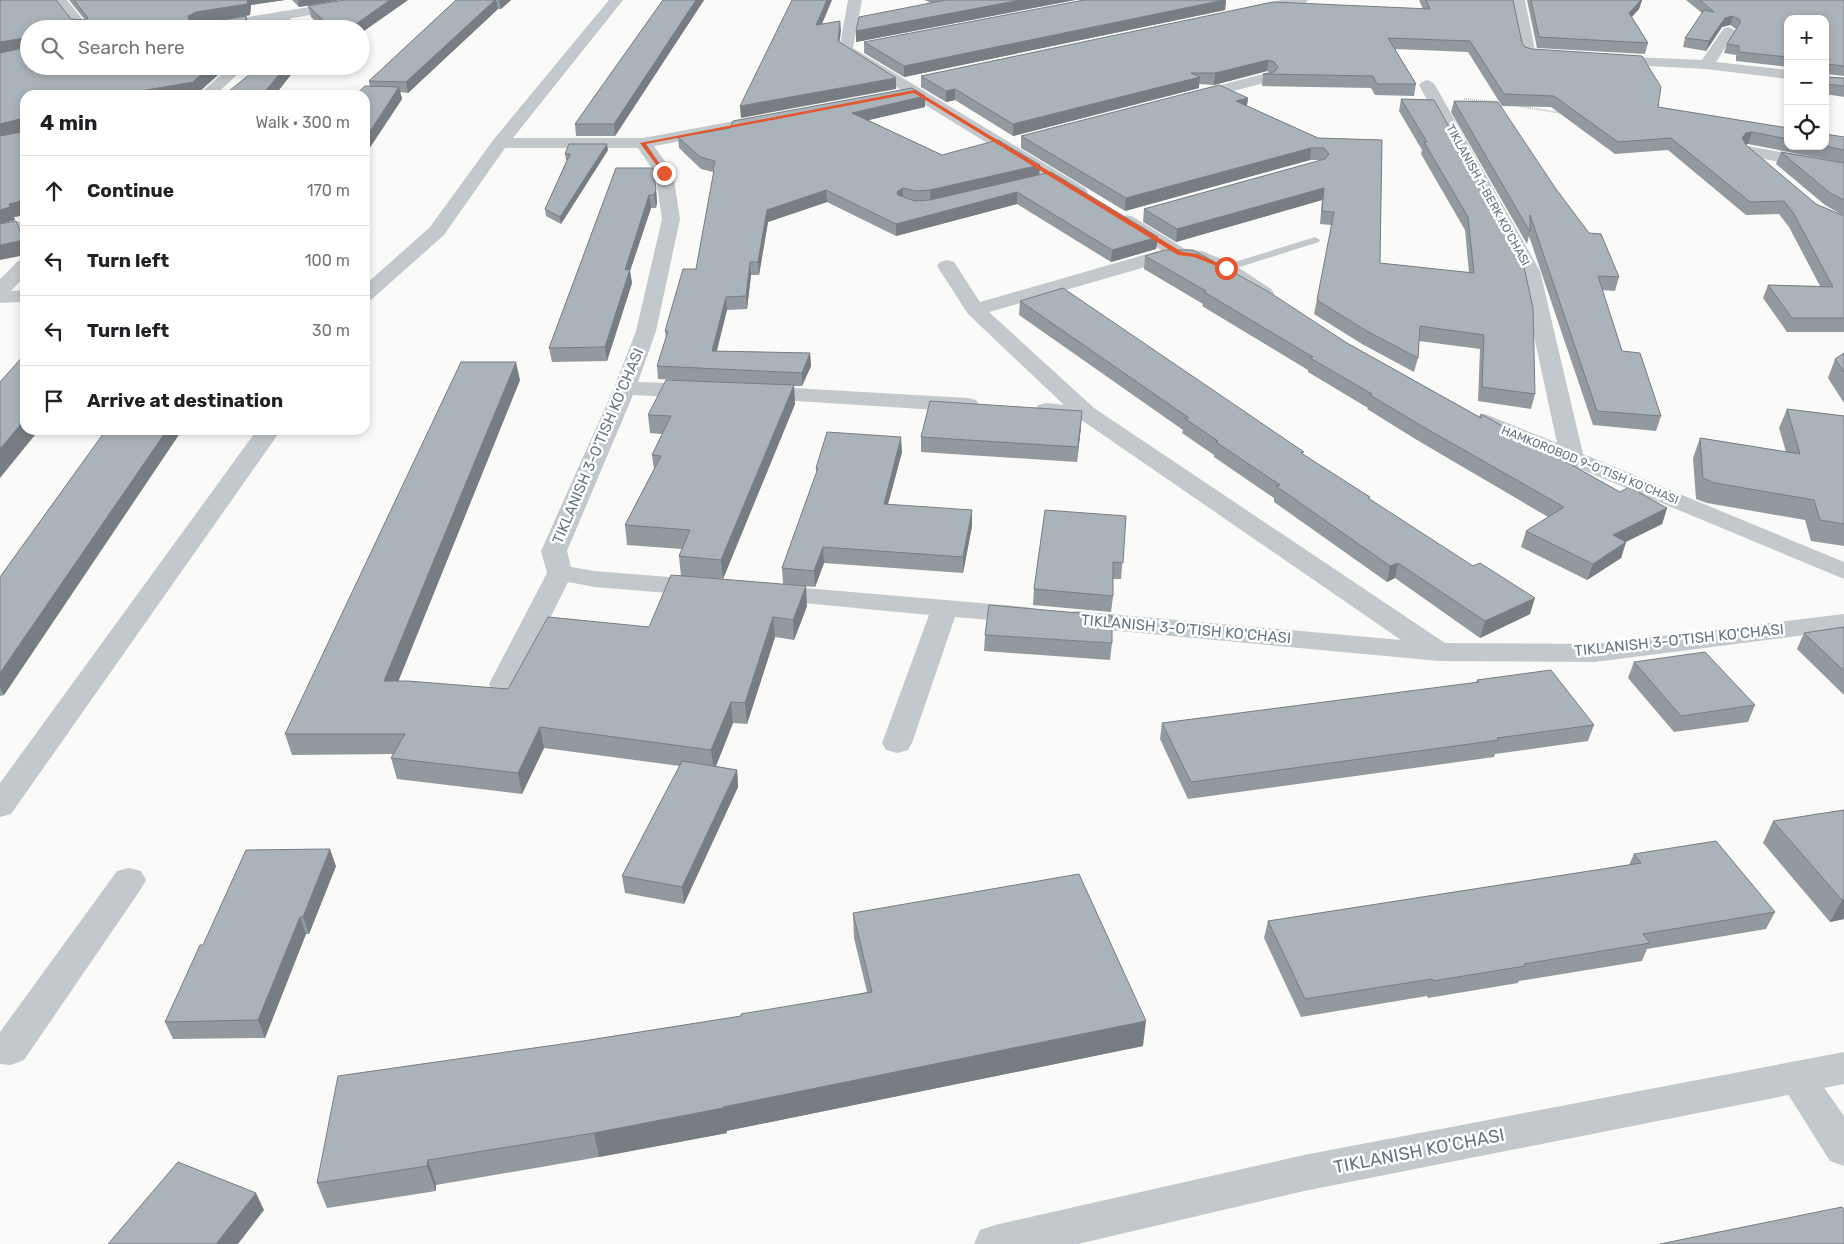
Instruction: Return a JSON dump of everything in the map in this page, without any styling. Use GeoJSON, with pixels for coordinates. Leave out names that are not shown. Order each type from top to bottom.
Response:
{"type":"FeatureCollection","features":[{"type":"Feature","properties":{"kind":"street"},"geometry":{"type":"LineString","coordinates":[[60,0],[76,20]]}},
{"type":"Feature","properties":{"kind":"street"},"geometry":{"type":"LineString","coordinates":[[292,20],[377,0]]}},
{"type":"Feature","properties":{"kind":"street"},"geometry":{"type":"LineString","coordinates":[[370,290],[437,231],[500,143],[616,0]]}},
{"type":"Feature","properties":{"kind":"street"},"geometry":{"type":"LineString","coordinates":[[846,50],[855,0]]}},
{"type":"Feature","properties":{"kind":"street"},"geometry":{"type":"LineString","coordinates":[[1518,0],[1528,53],[1535,56],[1577,58]]}},
{"type":"Feature","properties":{"kind":"street"},"geometry":{"type":"LineString","coordinates":[[1240,13],[1290,1]]}},
{"type":"Feature","properties":{"kind":"street"},"geometry":{"type":"LineString","coordinates":[[1706,65],[1730,31]]}},
{"type":"Feature","properties":{"kind":"street"},"geometry":{"type":"LineString","coordinates":[[846,50],[865,46]]}},
{"type":"Feature","properties":{"kind":"street"},"geometry":{"type":"LineString","coordinates":[[846,50],[1090,198]]}},
{"type":"Feature","properties":{"kind":"street"},"geometry":{"type":"LineString","coordinates":[[1597,59],[1706,65],[1784,75]]}},
{"type":"Feature","properties":{"kind":"street"},"geometry":{"type":"LineString","coordinates":[[212,90],[229,75]]}},
{"type":"Feature","properties":{"kind":"street"},"geometry":{"type":"LineString","coordinates":[[1173,102],[1267,78]]}},
{"type":"Feature","properties":{"kind":"street","name":"TIKLANISH 1-BERK KO'CHASI"},"geometry":{"type":"LineString","coordinates":[[1430,90],[1530,271],[1572,456]]}},
{"type":"Feature","properties":{"kind":"street"},"geometry":{"type":"LineString","coordinates":[[500,143],[643,143],[779,117]]}},
{"type":"Feature","properties":{"kind":"street"},"geometry":{"type":"LineString","coordinates":[[1003,145],[1022,140]]}},
{"type":"Feature","properties":{"kind":"street","name":"TIKLANISH 3-O'TISH KO'CHASI"},"geometry":{"type":"LineString","coordinates":[[643,143],[664,173],[671,219],[646,331],[625,388],[554,551],[560,573],[595,579],[1439,652],[1595,652],[1844,622]]}},
{"type":"Feature","properties":{"kind":"street"},"geometry":{"type":"LineString","coordinates":[[1776,175],[1748,151],[1844,169]]}},
{"type":"Feature","properties":{"kind":"street"},"geometry":{"type":"LineString","coordinates":[[1142,214],[1119,216],[1180,254]]}},
{"type":"Feature","properties":{"kind":"street"},"geometry":{"type":"LineString","coordinates":[[0,232],[20,227]]}},
{"type":"Feature","properties":{"kind":"street"},"geometry":{"type":"LineString","coordinates":[[975,310],[1161,256],[1180,254],[1195,255],[1226,268],[1281,304]]}},
{"type":"Feature","properties":{"kind":"street"},"geometry":{"type":"LineString","coordinates":[[947,266],[975,310],[1086,413],[1439,652]]}},
{"type":"Feature","properties":{"kind":"street"},"geometry":{"type":"LineString","coordinates":[[0,290],[20,270]]}},
{"type":"Feature","properties":{"kind":"street"},"geometry":{"type":"LineString","coordinates":[[0,297],[20,296]]}},
{"type":"Feature","properties":{"kind":"street"},"geometry":{"type":"LineString","coordinates":[[625,388],[988,407]]}},
{"type":"Feature","properties":{"kind":"street"},"geometry":{"type":"LineString","coordinates":[[1027,409],[1086,413]]}},
{"type":"Feature","properties":{"kind":"street","name":"HAMKOROBOD 9-O'TISH KO'CHASI"},"geometry":{"type":"LineString","coordinates":[[1470,412],[1495,426],[1572,456],[1844,571]]}},
{"type":"Feature","properties":{"kind":"street"},"geometry":{"type":"LineString","coordinates":[[0,806],[265,435]]}},
{"type":"Feature","properties":{"kind":"street"},"geometry":{"type":"LineString","coordinates":[[503,684],[560,573]]}},
{"type":"Feature","properties":{"kind":"street"},"geometry":{"type":"LineString","coordinates":[[898,742],[945,608]]}},
{"type":"Feature","properties":{"kind":"street"},"geometry":{"type":"LineString","coordinates":[[4,1053],[129,880]]}},
{"type":"Feature","properties":{"kind":"street","name":"TIKLANISH KO'CHASI"},"geometry":{"type":"LineString","coordinates":[[995,1244],[1304,1174],[1844,1068]]}},
{"type":"Feature","properties":{"kind":"street"},"geometry":{"type":"LineString","coordinates":[[1796,1077],[1844,1149]]}},
{"type":"Feature","properties":{"kind":"lane"},"geometry":{"type":"LineString","coordinates":[[1038,182],[1057,178]]}},
{"type":"Feature","properties":{"kind":"lane"},"geometry":{"type":"LineString","coordinates":[[1226,268],[1315,240]]}},
{"type":"Feature","properties":{"kind":"path"},"geometry":{"type":"LineString","coordinates":[[1430,90],[1502,103]]}},
{"type":"Feature","properties":{"kind":"path"},"geometry":{"type":"LineString","coordinates":[[1512,105],[1561,113]]}},
{"type":"Feature","properties":{"kind":"building"},"geometry":{"type":"Polygon","coordinates":[[[0,0],[56,0],[71,19],[86,20],[20,20],[20,39],[0,42],[0,0]]]}},
{"type":"Feature","properties":{"kind":"building"},"geometry":{"type":"Polygon","coordinates":[[[74,0],[248,0],[247,4],[196,12],[188,16],[189,20],[86,20],[88,18],[74,0]]]}},
{"type":"Feature","properties":{"kind":"building"},"geometry":{"type":"Polygon","coordinates":[[[345,0],[390,0],[362,20],[323,20],[308,6],[345,0]]]}},
{"type":"Feature","properties":{"kind":"building"},"geometry":{"type":"Polygon","coordinates":[[[456,0],[495,0],[406,82],[369,81],[456,0]]]}},
{"type":"Feature","properties":{"kind":"building"},"geometry":{"type":"Polygon","coordinates":[[[663,0],[696,0],[614,124],[575,124],[663,0]]]}},
{"type":"Feature","properties":{"kind":"building"},"geometry":{"type":"Polygon","coordinates":[[[792,0],[827,0],[816,25],[840,21],[838,41],[896,78],[740,106],[792,0]]]}},
{"type":"Feature","properties":{"kind":"building"},"geometry":{"type":"Polygon","coordinates":[[[946,0],[1021,0],[856,31],[859,17],[946,0]]]}},
{"type":"Feature","properties":{"kind":"building"},"geometry":{"type":"Polygon","coordinates":[[[1084,0],[1224,0],[904,66],[864,42],[1084,0]]]}},
{"type":"Feature","properties":{"kind":"building"},"geometry":{"type":"Polygon","coordinates":[[[1426,0],[1513,0],[1522,43],[1525,47],[1642,56],[1661,87],[1658,107],[1784,127],[1784,138],[1752,132],[1746,133],[1742,138],[1746,145],[1816,204],[1844,216],[1844,318],[1792,318],[1768,285],[1833,287],[1794,214],[1784,201],[1750,202],[1671,138],[1618,142],[1554,96],[1504,94],[1470,41],[1388,38],[1416,84],[1377,84],[1373,76],[1263,74],[1274,72],[1278,67],[1274,62],[1268,60],[1215,73],[1191,73],[1200,77],[1013,124],[955,89],[946,91],[921,76],[1273,2],[1430,9],[1426,0]]]}},
{"type":"Feature","properties":{"kind":"building"},"geometry":{"type":"Polygon","coordinates":[[[1531,0],[1641,0],[1629,13],[1648,43],[1539,37],[1531,0]]]}},
{"type":"Feature","properties":{"kind":"building"},"geometry":{"type":"Polygon","coordinates":[[[1700,0],[1844,0],[1844,66],[1829,64],[1829,15],[1784,15],[1784,57],[1739,52],[1739,46],[1727,44],[1740,23],[1740,20],[1733,16],[1725,18],[1709,41],[1685,38],[1704,10],[1714,12],[1700,0]]]}},
{"type":"Feature","properties":{"kind":"building"},"geometry":{"type":"Polygon","coordinates":[[[246,16],[246,20],[223,20],[246,16]]]}},
{"type":"Feature","properties":{"kind":"building"},"geometry":{"type":"Polygon","coordinates":[[[20,49],[20,75],[201,75],[193,82],[147,90],[20,90],[20,119],[0,124],[0,53],[20,49]]]}},
{"type":"Feature","properties":{"kind":"building"},"geometry":{"type":"Polygon","coordinates":[[[249,75],[279,75],[266,90],[230,90],[249,75]]]}},
{"type":"Feature","properties":{"kind":"building"},"geometry":{"type":"Polygon","coordinates":[[[1829,77],[1844,78],[1844,86],[1829,84],[1829,77]]]}},
{"type":"Feature","properties":{"kind":"building"},"geometry":{"type":"Polygon","coordinates":[[[1219,85],[1248,98],[1236,101],[1318,138],[1382,140],[1380,263],[1474,273],[1468,217],[1401,99],[1434,100],[1522,258],[1533,308],[1535,394],[1482,387],[1484,335],[1420,326],[1418,358],[1365,330],[1317,300],[1334,212],[1322,211],[1324,188],[1177,229],[1144,209],[1325,159],[1329,154],[1324,148],[1311,148],[1126,198],[1021,136],[1219,85]]]}},
{"type":"Feature","properties":{"kind":"building"},"geometry":{"type":"Polygon","coordinates":[[[365,86],[399,87],[370,131],[370,90],[361,90],[365,86]]]}},
{"type":"Feature","properties":{"kind":"building"},"geometry":{"type":"Polygon","coordinates":[[[912,88],[925,96],[852,113],[942,155],[998,140],[1040,165],[930,190],[916,191],[903,188],[897,192],[898,195],[915,201],[930,200],[1051,172],[1158,237],[1112,250],[1017,192],[896,224],[826,190],[767,210],[758,262],[750,262],[746,296],[726,297],[712,351],[810,353],[802,373],[657,366],[668,331],[665,331],[683,269],[696,269],[715,161],[700,157],[678,137],[730,128],[733,121],[912,88]]]}},
{"type":"Feature","properties":{"kind":"building"},"geometry":{"type":"Polygon","coordinates":[[[1454,101],[1498,102],[1556,189],[1589,233],[1601,234],[1619,277],[1598,276],[1622,351],[1640,353],[1661,416],[1597,411],[1530,215],[1530,232],[1454,101]]]}},
{"type":"Feature","properties":{"kind":"building"},"geometry":{"type":"Polygon","coordinates":[[[20,132],[20,201],[9,204],[10,207],[0,210],[0,136],[20,132]]]}},
{"type":"Feature","properties":{"kind":"building"},"geometry":{"type":"Polygon","coordinates":[[[1829,135],[1844,137],[1844,150],[1829,147],[1829,135]]]}},
{"type":"Feature","properties":{"kind":"building"},"geometry":{"type":"Polygon","coordinates":[[[569,144],[607,144],[560,217],[545,209],[570,154],[565,154],[569,144]]]}},
{"type":"Feature","properties":{"kind":"building"},"geometry":{"type":"Polygon","coordinates":[[[1781,152],[1844,163],[1844,200],[1830,193],[1781,152]]]}},
{"type":"Feature","properties":{"kind":"building"},"geometry":{"type":"Polygon","coordinates":[[[616,168],[653,168],[656,189],[654,195],[649,195],[625,270],[630,269],[605,347],[549,348],[616,168]]]}},
{"type":"Feature","properties":{"kind":"building"},"geometry":{"type":"Polygon","coordinates":[[[16,221],[20,230],[20,241],[0,245],[0,224],[16,221]]]}},
{"type":"Feature","properties":{"kind":"building"},"geometry":{"type":"Polygon","coordinates":[[[1165,250],[1193,250],[1269,292],[1347,343],[1481,418],[1481,414],[1620,492],[1629,487],[1667,508],[1613,535],[1626,542],[1593,564],[1526,531],[1564,507],[1420,425],[1370,395],[1372,394],[1310,358],[1313,357],[1204,292],[1206,291],[1145,256],[1165,250]]]}},
{"type":"Feature","properties":{"kind":"building"},"geometry":{"type":"Polygon","coordinates":[[[1063,288],[1304,452],[1301,453],[1370,497],[1368,498],[1473,566],[1480,563],[1535,598],[1485,621],[1398,563],[1390,566],[1276,486],[1280,485],[1184,418],[1189,418],[1020,301],[1063,288]]]}},
{"type":"Feature","properties":{"kind":"building"},"geometry":{"type":"Polygon","coordinates":[[[1844,353],[1844,372],[1835,359],[1844,353]]]}},
{"type":"Feature","properties":{"kind":"building"},"geometry":{"type":"Polygon","coordinates":[[[20,360],[20,425],[0,449],[0,382],[20,360]]]}},
{"type":"Feature","properties":{"kind":"building"},"geometry":{"type":"Polygon","coordinates":[[[461,362],[516,362],[384,681],[408,681],[508,689],[548,617],[649,627],[671,575],[806,586],[793,620],[773,617],[745,703],[731,702],[711,750],[540,727],[518,773],[391,758],[405,734],[285,734],[461,362]]]}},
{"type":"Feature","properties":{"kind":"building"},"geometry":{"type":"Polygon","coordinates":[[[666,380],[794,385],[721,560],[679,556],[690,530],[625,525],[661,456],[652,455],[671,416],[648,415],[666,380]]]}},
{"type":"Feature","properties":{"kind":"building"},"geometry":{"type":"Polygon","coordinates":[[[930,401],[1082,411],[1078,447],[921,437],[930,401]]]}},
{"type":"Feature","properties":{"kind":"building"},"geometry":{"type":"Polygon","coordinates":[[[1787,409],[1844,416],[1844,524],[1820,520],[1814,500],[1715,483],[1703,478],[1700,438],[1800,454],[1787,409]]]}},
{"type":"Feature","properties":{"kind":"building"},"geometry":{"type":"Polygon","coordinates":[[[827,432],[901,437],[884,504],[972,510],[963,557],[823,547],[814,571],[782,568],[818,468],[816,468],[827,432]]]}},
{"type":"Feature","properties":{"kind":"building"},"geometry":{"type":"Polygon","coordinates":[[[102,435],[164,435],[0,673],[0,577],[102,435]]]}},
{"type":"Feature","properties":{"kind":"building"},"geometry":{"type":"Polygon","coordinates":[[[1045,510],[1126,516],[1123,563],[1113,562],[1113,596],[1034,589],[1045,510]]]}},
{"type":"Feature","properties":{"kind":"building"},"geometry":{"type":"Polygon","coordinates":[[[989,605],[1112,616],[1112,643],[985,635],[989,605]]]}},
{"type":"Feature","properties":{"kind":"building"},"geometry":{"type":"Polygon","coordinates":[[[1844,627],[1844,671],[1804,633],[1844,627]]]}},
{"type":"Feature","properties":{"kind":"building"},"geometry":{"type":"Polygon","coordinates":[[[1705,652],[1755,705],[1681,716],[1634,662],[1705,652]]]}},
{"type":"Feature","properties":{"kind":"building"},"geometry":{"type":"Polygon","coordinates":[[[1551,670],[1594,725],[1497,738],[1499,740],[1191,782],[1162,723],[1479,682],[1477,680],[1551,670]]]}},
{"type":"Feature","properties":{"kind":"building"},"geometry":{"type":"Polygon","coordinates":[[[682,761],[737,770],[682,887],[622,876],[682,761]]]}},
{"type":"Feature","properties":{"kind":"building"},"geometry":{"type":"Polygon","coordinates":[[[1844,810],[1844,899],[1842,900],[1773,821],[1844,810]]]}},
{"type":"Feature","properties":{"kind":"building"},"geometry":{"type":"Polygon","coordinates":[[[1716,841],[1775,912],[1643,934],[1650,943],[1433,981],[1432,979],[1305,999],[1268,921],[1641,863],[1634,854],[1716,841]]]}},
{"type":"Feature","properties":{"kind":"building"},"geometry":{"type":"Polygon","coordinates":[[[330,849],[303,917],[300,917],[258,1020],[165,1022],[200,945],[203,945],[246,850],[330,849]]]}},
{"type":"Feature","properties":{"kind":"building"},"geometry":{"type":"Polygon","coordinates":[[[1079,874],[1146,1021],[594,1133],[428,1160],[427,1166],[317,1183],[338,1076],[583,1041],[741,1016],[741,1014],[872,992],[853,913],[1079,874]]]}},
{"type":"Feature","properties":{"kind":"building"},"geometry":{"type":"Polygon","coordinates":[[[178,1162],[256,1193],[216,1244],[108,1244],[178,1162]]]}},
{"type":"Feature","properties":{"kind":"building"},"geometry":{"type":"Polygon","coordinates":[[[1842,1207],[1844,1210],[1844,1244],[1660,1244],[1842,1207]]]}},
{"type":"Feature","properties":{"kind":"route"},"geometry":{"type":"LineString","coordinates":[[664,173],[643,143],[915,92],[1180,254],[1195,255],[1226,268]]}}]}
